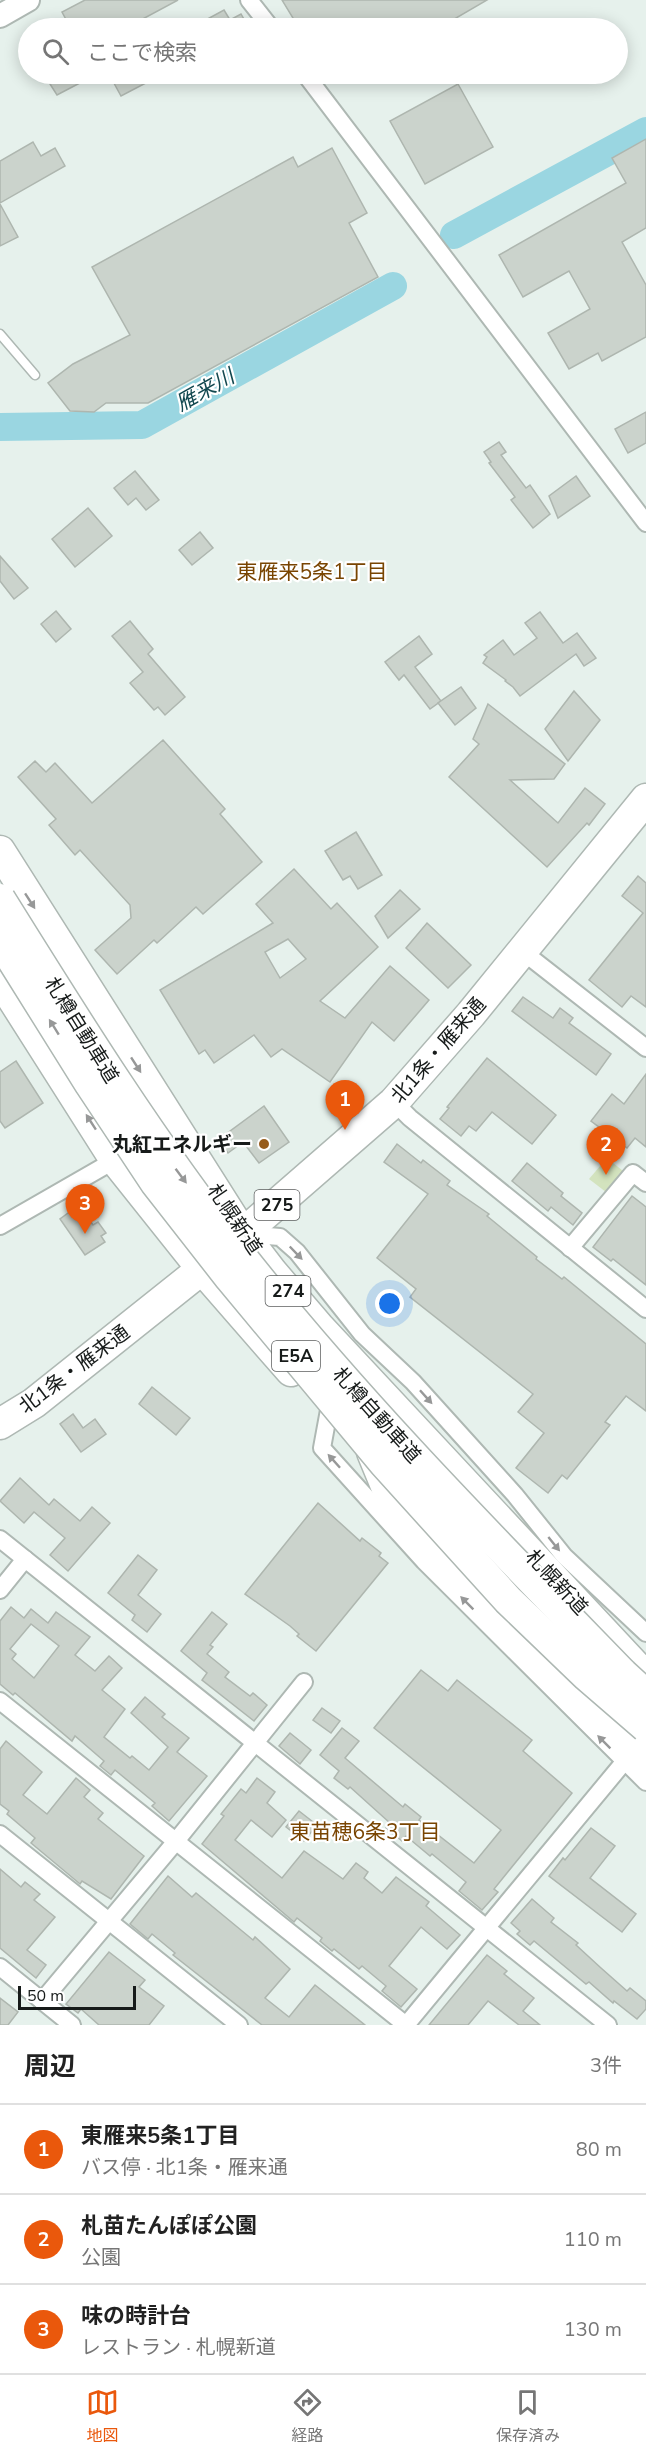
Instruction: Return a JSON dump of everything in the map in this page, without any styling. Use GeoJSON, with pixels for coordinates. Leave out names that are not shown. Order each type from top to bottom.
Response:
{"type":"FeatureCollection","features":[{"type":"Feature","properties":{"kind":"highway","name":"北1条・雁来通"},"geometry":{"type":"LineString","coordinates":[[0,1424],[34,1403],[202,1269],[394,1102],[522,951],[646,799]]}},
{"type":"Feature","properties":{"kind":"highway","name":"札幌新道"},"geometry":{"type":"LineString","coordinates":[[0,851],[243,1234],[272,1272],[319,1327],[646,1678]]}},
{"type":"Feature","properties":{"kind":"highway","name":"札樽自動車道"},"geometry":{"type":"LineString","coordinates":[[0,899],[106,1068],[171,1163],[241,1256],[404,1448],[646,1695]]}},
{"type":"Feature","properties":{"kind":"highway","name":"札樽自動車道"},"geometry":{"type":"LineString","coordinates":[[0,940],[90,1084],[156,1182],[230,1278],[384,1463],[508,1600],[587,1676],[646,1727]]}},
{"type":"Feature","properties":{"kind":"highway","name":"札幌新道"},"geometry":{"type":"LineString","coordinates":[[0,979],[116,1160],[202,1269],[266,1345],[372,1452],[438,1511],[495,1570],[646,1716]]}},
{"type":"Feature","properties":{"kind":"highway"},"geometry":{"type":"LineString","coordinates":[[319,1327],[384,1372],[547,1561],[646,1653]]}},
{"type":"Feature","properties":{"kind":"highway"},"geometry":{"type":"LineString","coordinates":[[372,1452],[388,1491],[635,1762]]}},
{"type":"Feature","properties":{"kind":"street"},"geometry":{"type":"LineString","coordinates":[[0,16],[28,0]]}},
{"type":"Feature","properties":{"kind":"street"},"geometry":{"type":"LineString","coordinates":[[249,0],[263,18]]}},
{"type":"Feature","properties":{"kind":"street"},"geometry":{"type":"LineString","coordinates":[[313,84],[646,523]]}},
{"type":"Feature","properties":{"kind":"street"},"geometry":{"type":"LineString","coordinates":[[522,951],[646,1048]]}},
{"type":"Feature","properties":{"kind":"street"},"geometry":{"type":"LineString","coordinates":[[394,1102],[410,1118],[646,1309]]}},
{"type":"Feature","properties":{"kind":"street"},"geometry":{"type":"LineString","coordinates":[[0,1226],[116,1160]]}},
{"type":"Feature","properties":{"kind":"street"},"geometry":{"type":"LineString","coordinates":[[570,1248],[633,1173],[646,1183]]}},
{"type":"Feature","properties":{"kind":"street"},"geometry":{"type":"LineString","coordinates":[[243,1234],[280,1237],[297,1252],[362,1334],[420,1391],[515,1495],[564,1556],[646,1633]]}},
{"type":"Feature","properties":{"kind":"street"},"geometry":{"type":"LineString","coordinates":[[329,1410],[322,1448],[424,1561],[635,1762],[646,1782]]}},
{"type":"Feature","properties":{"kind":"street"},"geometry":{"type":"LineString","coordinates":[[0,1539],[608,2025]]}},
{"type":"Feature","properties":{"kind":"street"},"geometry":{"type":"LineString","coordinates":[[0,1590],[25,1559]]}},
{"type":"Feature","properties":{"kind":"street"},"geometry":{"type":"LineString","coordinates":[[42,2001],[176,1841],[304,1682]]}},
{"type":"Feature","properties":{"kind":"street"},"geometry":{"type":"LineString","coordinates":[[0,1701],[406,2025],[487,1927],[635,1762]]}},
{"type":"Feature","properties":{"kind":"street"},"geometry":{"type":"LineString","coordinates":[[0,1834],[239,2025]]}},
{"type":"Feature","properties":{"kind":"street"},"geometry":{"type":"LineString","coordinates":[[0,1967],[72,2025]]}},
{"type":"Feature","properties":{"kind":"lane"},"geometry":{"type":"LineString","coordinates":[[0,334],[35,375]]}},
{"type":"Feature","properties":{"kind":"green space"},"geometry":{"type":"Polygon","coordinates":[[[607,1158],[623,1171],[606,1192],[589,1179],[607,1158]]]}},
{"type":"Feature","properties":{"kind":"building"},"geometry":{"type":"Polygon","coordinates":[[[85,0],[178,0],[145,18],[65,18],[62,12],[85,0]]]}},
{"type":"Feature","properties":{"kind":"building"},"geometry":{"type":"Polygon","coordinates":[[[282,0],[487,0],[456,18],[293,18],[282,0]]]}},
{"type":"Feature","properties":{"kind":"building"},"geometry":{"type":"Polygon","coordinates":[[[224,10],[229,18],[209,18],[224,10]]]}},
{"type":"Feature","properties":{"kind":"building"},"geometry":{"type":"Polygon","coordinates":[[[50,84],[78,84],[57,95],[50,84]]]}},
{"type":"Feature","properties":{"kind":"building"},"geometry":{"type":"Polygon","coordinates":[[[114,84],[144,84],[121,96],[114,84]]]}},
{"type":"Feature","properties":{"kind":"building"},"geometry":{"type":"Polygon","coordinates":[[[458,84],[493,147],[425,184],[390,121],[458,84]]]}},
{"type":"Feature","properties":{"kind":"building"},"geometry":{"type":"Polygon","coordinates":[[[646,139],[646,228],[622,242],[646,285],[646,337],[602,361],[598,353],[569,369],[548,333],[590,309],[569,271],[523,297],[499,255],[626,183],[612,158],[646,139]]]}},
{"type":"Feature","properties":{"kind":"building"},"geometry":{"type":"Polygon","coordinates":[[[33,142],[41,156],[55,148],[65,166],[0,203],[0,161],[33,142]]]}},
{"type":"Feature","properties":{"kind":"building"},"geometry":{"type":"Polygon","coordinates":[[[332,148],[367,213],[349,223],[378,277],[148,403],[106,403],[94,412],[70,411],[48,383],[73,364],[130,335],[92,267],[293,157],[298,167],[332,148]]]}},
{"type":"Feature","properties":{"kind":"building"},"geometry":{"type":"Polygon","coordinates":[[[0,204],[18,237],[0,246],[0,204]]]}},
{"type":"Feature","properties":{"kind":"building"},"geometry":{"type":"Polygon","coordinates":[[[646,412],[646,443],[628,453],[615,429],[646,412]]]}},
{"type":"Feature","properties":{"kind":"building"},"geometry":{"type":"Polygon","coordinates":[[[499,442],[506,452],[501,455],[526,488],[530,485],[550,514],[533,528],[511,500],[515,497],[489,463],[491,462],[484,452],[499,442]]]}},
{"type":"Feature","properties":{"kind":"building"},"geometry":{"type":"Polygon","coordinates":[[[135,471],[159,500],[146,510],[136,498],[128,505],[114,488],[135,471]]]}},
{"type":"Feature","properties":{"kind":"building"},"geometry":{"type":"Polygon","coordinates":[[[576,476],[590,496],[558,518],[549,496],[576,476]]]}},
{"type":"Feature","properties":{"kind":"building"},"geometry":{"type":"Polygon","coordinates":[[[88,508],[112,536],[75,567],[52,539],[88,508]]]}},
{"type":"Feature","properties":{"kind":"building"},"geometry":{"type":"Polygon","coordinates":[[[200,532],[213,548],[192,565],[179,550],[200,532]]]}},
{"type":"Feature","properties":{"kind":"building"},"geometry":{"type":"Polygon","coordinates":[[[0,556],[28,588],[14,599],[0,581],[0,556]]]}},
{"type":"Feature","properties":{"kind":"building"},"geometry":{"type":"Polygon","coordinates":[[[56,611],[71,629],[56,642],[41,624],[56,611]]]}},
{"type":"Feature","properties":{"kind":"building"},"geometry":{"type":"Polygon","coordinates":[[[540,612],[563,643],[577,633],[596,658],[584,666],[576,654],[520,696],[506,680],[483,663],[487,657],[484,655],[503,640],[514,655],[537,638],[525,623],[540,612]]]}},
{"type":"Feature","properties":{"kind":"building"},"geometry":{"type":"Polygon","coordinates":[[[130,621],[153,649],[148,654],[185,697],[165,715],[158,707],[154,710],[130,683],[143,672],[112,636],[130,621]]]}},
{"type":"Feature","properties":{"kind":"building"},"geometry":{"type":"Polygon","coordinates":[[[419,636],[432,654],[415,667],[441,701],[430,709],[404,675],[399,680],[385,662],[419,636]]]}},
{"type":"Feature","properties":{"kind":"building"},"geometry":{"type":"Polygon","coordinates":[[[461,687],[476,708],[455,725],[438,703],[461,687]]]}},
{"type":"Feature","properties":{"kind":"building"},"geometry":{"type":"Polygon","coordinates":[[[574,691],[600,720],[568,761],[545,729],[574,691]]]}},
{"type":"Feature","properties":{"kind":"building"},"geometry":{"type":"Polygon","coordinates":[[[488,704],[565,764],[554,779],[510,780],[558,823],[585,788],[605,804],[589,825],[587,823],[547,867],[449,777],[479,744],[473,739],[488,704]]]}},
{"type":"Feature","properties":{"kind":"building"},"geometry":{"type":"Polygon","coordinates":[[[163,740],[225,809],[220,814],[262,862],[203,914],[196,907],[157,943],[154,940],[117,974],[95,950],[131,918],[130,905],[80,850],[75,855],[49,825],[56,819],[18,777],[35,761],[46,772],[55,763],[92,803],[163,740]]]}},
{"type":"Feature","properties":{"kind":"building"},"geometry":{"type":"Polygon","coordinates":[[[356,832],[382,875],[358,889],[350,876],[343,880],[325,851],[356,832]]]}},
{"type":"Feature","properties":{"kind":"building"},"geometry":{"type":"Polygon","coordinates":[[[294,869],[331,909],[337,903],[378,947],[320,1001],[345,1018],[390,966],[429,1000],[394,1041],[372,1022],[330,1082],[282,1049],[271,1057],[254,1035],[214,1063],[205,1050],[199,1054],[160,990],[273,923],[256,904],[294,869]],[[288,939],[265,952],[280,978],[306,959],[288,939]]]}},
{"type":"Feature","properties":{"kind":"building"},"geometry":{"type":"Polygon","coordinates":[[[638,876],[646,883],[646,1007],[631,996],[622,1007],[589,980],[643,913],[622,896],[638,876]]]}},
{"type":"Feature","properties":{"kind":"building"},"geometry":{"type":"Polygon","coordinates":[[[400,890],[420,909],[388,938],[375,916],[400,890]]]}},
{"type":"Feature","properties":{"kind":"building"},"geometry":{"type":"Polygon","coordinates":[[[427,923],[471,965],[448,988],[406,948],[427,923]]]}},
{"type":"Feature","properties":{"kind":"building"},"geometry":{"type":"Polygon","coordinates":[[[523,997],[553,1018],[560,1008],[573,1018],[569,1023],[611,1054],[596,1075],[512,1011],[523,997]]]}},
{"type":"Feature","properties":{"kind":"building"},"geometry":{"type":"Polygon","coordinates":[[[487,1058],[556,1115],[532,1144],[492,1112],[476,1131],[469,1126],[461,1136],[440,1119],[487,1058]]]}},
{"type":"Feature","properties":{"kind":"building"},"geometry":{"type":"Polygon","coordinates":[[[16,1061],[43,1103],[5,1128],[0,1121],[0,1072],[16,1061]]]}},
{"type":"Feature","properties":{"kind":"building"},"geometry":{"type":"Polygon","coordinates":[[[646,1074],[646,1147],[635,1138],[627,1148],[591,1121],[612,1094],[624,1104],[646,1074]]]}},
{"type":"Feature","properties":{"kind":"building"},"geometry":{"type":"Polygon","coordinates":[[[264,1106],[289,1142],[259,1163],[243,1142],[228,1153],[218,1140],[264,1106]]]}},
{"type":"Feature","properties":{"kind":"building"},"geometry":{"type":"Polygon","coordinates":[[[397,1144],[421,1163],[423,1160],[450,1181],[447,1185],[489,1214],[487,1216],[537,1257],[536,1259],[562,1279],[564,1277],[646,1344],[646,1411],[626,1396],[605,1422],[610,1425],[567,1479],[562,1475],[548,1493],[516,1468],[544,1433],[518,1412],[533,1394],[410,1297],[416,1289],[377,1258],[428,1194],[384,1162],[397,1144]]]}},
{"type":"Feature","properties":{"kind":"building"},"geometry":{"type":"Polygon","coordinates":[[[527,1163],[563,1193],[561,1196],[582,1213],[573,1225],[551,1207],[548,1211],[512,1181],[527,1163]]]}},
{"type":"Feature","properties":{"kind":"building"},"geometry":{"type":"Polygon","coordinates":[[[632,1196],[646,1207],[646,1285],[613,1259],[611,1261],[593,1247],[632,1196]]]}},
{"type":"Feature","properties":{"kind":"building"},"geometry":{"type":"Polygon","coordinates":[[[79,1205],[93,1225],[98,1222],[106,1233],[101,1236],[105,1242],[85,1255],[60,1219],[79,1205]]]}},
{"type":"Feature","properties":{"kind":"building"},"geometry":{"type":"Polygon","coordinates":[[[152,1387],[190,1418],[176,1435],[139,1404],[152,1387]]]}},
{"type":"Feature","properties":{"kind":"building"},"geometry":{"type":"Polygon","coordinates":[[[73,1414],[83,1428],[95,1419],[106,1434],[81,1452],[60,1424],[73,1414]]]}},
{"type":"Feature","properties":{"kind":"building"},"geometry":{"type":"Polygon","coordinates":[[[20,1478],[49,1505],[54,1499],[80,1521],[92,1507],[110,1523],[68,1571],[50,1555],[65,1538],[34,1512],[24,1523],[0,1501],[20,1478]]]}},
{"type":"Feature","properties":{"kind":"building"},"geometry":{"type":"Polygon","coordinates":[[[318,1503],[360,1541],[362,1538],[381,1553],[379,1556],[388,1563],[316,1651],[297,1636],[299,1634],[290,1626],[245,1594],[318,1503]]]}},
{"type":"Feature","properties":{"kind":"building"},"geometry":{"type":"Polygon","coordinates":[[[138,1555],[157,1570],[138,1595],[161,1614],[147,1632],[132,1620],[135,1615],[108,1593],[138,1555]]]}},
{"type":"Feature","properties":{"kind":"building"},"geometry":{"type":"Polygon","coordinates":[[[11,1607],[24,1618],[31,1609],[48,1623],[56,1612],[90,1637],[75,1655],[95,1671],[109,1656],[122,1668],[102,1690],[125,1709],[104,1737],[149,1770],[168,1747],[131,1713],[145,1697],[165,1714],[162,1717],[189,1738],[177,1752],[207,1776],[169,1821],[152,1806],[155,1803],[115,1770],[111,1775],[100,1766],[104,1761],[75,1736],[72,1741],[15,1693],[13,1695],[0,1684],[0,1621],[11,1607]],[[31,1624],[10,1649],[16,1654],[12,1659],[34,1678],[59,1646],[31,1624]]]}},
{"type":"Feature","properties":{"kind":"building"},"geometry":{"type":"Polygon","coordinates":[[[212,1612],[227,1624],[210,1645],[213,1647],[207,1654],[229,1672],[225,1677],[250,1696],[253,1693],[267,1705],[254,1721],[202,1680],[207,1673],[181,1651],[212,1612]]]}},
{"type":"Feature","properties":{"kind":"building"},"geometry":{"type":"Polygon","coordinates":[[[421,1670],[448,1691],[457,1680],[532,1740],[523,1751],[572,1793],[494,1889],[498,1892],[482,1910],[459,1891],[466,1882],[406,1836],[402,1841],[386,1828],[390,1823],[350,1787],[348,1789],[334,1778],[339,1771],[320,1755],[342,1728],[359,1741],[345,1758],[403,1807],[405,1804],[421,1817],[419,1820],[474,1863],[501,1830],[374,1728],[421,1670]]]}},
{"type":"Feature","properties":{"kind":"building"},"geometry":{"type":"Polygon","coordinates":[[[322,1708],[340,1721],[331,1733],[313,1720],[322,1708]]]}},
{"type":"Feature","properties":{"kind":"building"},"geometry":{"type":"Polygon","coordinates":[[[290,1733],[311,1750],[300,1764],[279,1746],[290,1733]]]}},
{"type":"Feature","properties":{"kind":"building"},"geometry":{"type":"Polygon","coordinates":[[[6,1741],[42,1772],[23,1795],[47,1814],[76,1778],[90,1790],[84,1797],[103,1813],[98,1819],[144,1856],[111,1899],[82,1881],[80,1884],[31,1843],[35,1838],[7,1814],[9,1811],[0,1804],[0,1749],[6,1741]]]}},
{"type":"Feature","properties":{"kind":"building"},"geometry":{"type":"Polygon","coordinates":[[[257,1778],[275,1792],[267,1803],[286,1820],[272,1837],[251,1820],[235,1840],[282,1878],[304,1851],[343,1879],[356,1863],[368,1872],[364,1878],[382,1893],[396,1877],[429,1902],[426,1906],[460,1935],[447,1949],[421,1927],[389,1966],[417,1989],[401,2007],[382,1991],[386,1986],[362,1966],[359,1969],[334,1949],[332,1951],[320,1941],[322,1938],[297,1918],[294,1922],[202,1844],[224,1816],[221,1814],[241,1789],[246,1793],[257,1778]]]}},
{"type":"Feature","properties":{"kind":"building"},"geometry":{"type":"Polygon","coordinates":[[[299,1811],[317,1825],[304,1841],[286,1827],[299,1811]]]}},
{"type":"Feature","properties":{"kind":"building"},"geometry":{"type":"Polygon","coordinates":[[[591,1828],[615,1846],[590,1878],[636,1914],[622,1932],[549,1876],[591,1828]]]}},
{"type":"Feature","properties":{"kind":"building"},"geometry":{"type":"Polygon","coordinates":[[[0,1869],[21,1887],[25,1882],[40,1894],[34,1900],[55,1917],[27,1950],[46,1965],[36,1978],[0,1948],[0,1869]]]}},
{"type":"Feature","properties":{"kind":"building"},"geometry":{"type":"Polygon","coordinates":[[[168,1876],[192,1897],[196,1893],[253,1940],[255,1937],[290,1969],[265,1998],[289,2017],[315,1985],[365,2025],[262,2025],[173,1955],[175,1953],[152,1934],[148,1939],[130,1924],[168,1876]]]}},
{"type":"Feature","properties":{"kind":"building"},"geometry":{"type":"Polygon","coordinates":[[[532,1899],[554,1918],[551,1922],[578,1943],[576,1945],[601,1968],[627,1991],[630,1988],[646,2001],[646,2009],[637,2019],[614,2001],[613,2003],[589,1982],[586,1984],[534,1941],[530,1945],[517,1934],[520,1931],[511,1923],[532,1899]]]}},
{"type":"Feature","properties":{"kind":"building"},"geometry":{"type":"Polygon","coordinates":[[[109,1952],[145,1980],[139,1987],[164,2006],[149,2025],[99,2025],[81,2009],[78,2013],[66,2004],[109,1952]]]}},
{"type":"Feature","properties":{"kind":"building"},"geometry":{"type":"Polygon","coordinates":[[[487,1955],[507,1971],[504,1974],[534,1998],[523,2011],[540,2025],[519,2025],[488,2001],[468,2025],[429,2025],[487,1955]]]}},
{"type":"Feature","properties":{"kind":"building"},"geometry":{"type":"Polygon","coordinates":[[[0,1998],[18,2012],[8,2025],[0,2025],[0,1998]]]}},
{"type":"Feature","properties":{"kind":"waterway","name":"雁来川"},"geometry":{"type":"LineString","coordinates":[[454,235],[646,131]]}},
{"type":"Feature","properties":{"kind":"waterway","name":"雁来川"},"geometry":{"type":"LineString","coordinates":[[0,427],[142,425],[393,286]]}},
{"type":"Feature","properties":{"kind":"place","name":"東雁来5条1丁目"},"geometry":{"type":"Point","coordinates":[345,1130]}},
{"type":"Feature","properties":{"kind":"place","name":"丸紅エネルギー"},"geometry":{"type":"Point","coordinates":[264,1144]}},
{"type":"Feature","properties":{"kind":"place","name":"札苗たんぽぽ公園"},"geometry":{"type":"Point","coordinates":[606,1175]}},
{"type":"Feature","properties":{"kind":"place","name":"味の時計台"},"geometry":{"type":"Point","coordinates":[85,1234]}},
{"type":"Feature","properties":{"kind":"district","name":"東雁来5条1丁目"},"geometry":{"type":"Point","coordinates":[312,572]}},
{"type":"Feature","properties":{"kind":"district","name":"東苗穂6条3丁目"},"geometry":{"type":"Point","coordinates":[365,1832]}}]}
